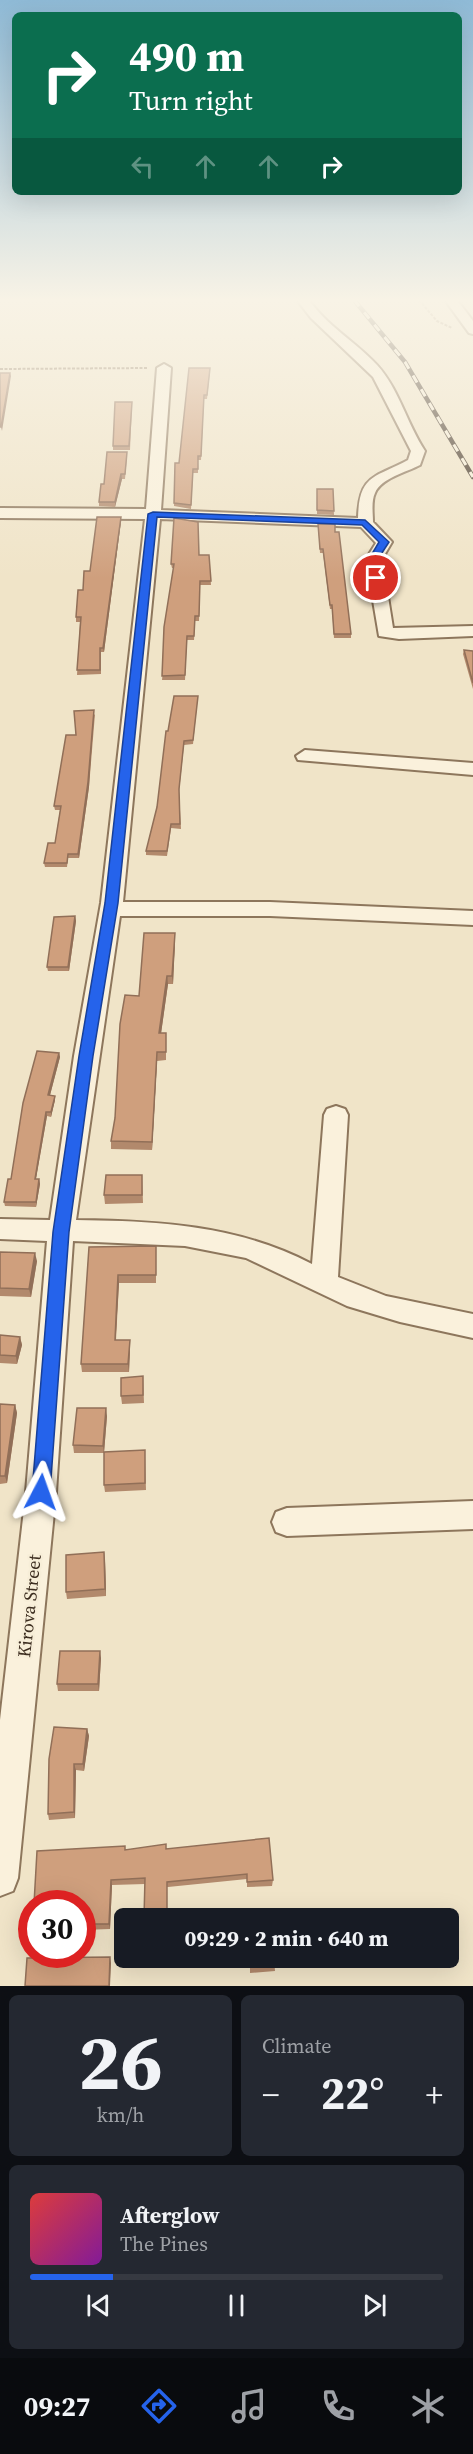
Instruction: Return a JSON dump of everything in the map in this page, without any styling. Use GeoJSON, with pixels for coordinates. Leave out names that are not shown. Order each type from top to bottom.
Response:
{"type":"FeatureCollection","features":[{"type":"Feature","properties":{"kind":"street","name":"Kirova Street"},"geometry":{"type":"LineString","coordinates":[[0,1878],[41,1492],[61,1232],[86,1056],[111,909],[153,514],[162,393]]}},
{"type":"Feature","properties":{"kind":"street"},"geometry":{"type":"LineString","coordinates":[[365,523],[367,509],[365,497],[370,487],[415,462],[418,451],[399,422],[386,393]]}},
{"type":"Feature","properties":{"kind":"street"},"geometry":{"type":"LineString","coordinates":[[0,513],[153,514],[365,523],[384,542],[374,559],[385,632],[399,634],[473,631]]}},
{"type":"Feature","properties":{"kind":"street"},"geometry":{"type":"LineString","coordinates":[[305,756],[473,769]]}},
{"type":"Feature","properties":{"kind":"street"},"geometry":{"type":"LineString","coordinates":[[111,909],[270,909],[473,918]]}},
{"type":"Feature","properties":{"kind":"street"},"geometry":{"type":"LineString","coordinates":[[324,1283],[336,1115]]}},
{"type":"Feature","properties":{"kind":"street"},"geometry":{"type":"LineString","coordinates":[[0,1229],[191,1236],[246,1247],[284,1260],[356,1298],[409,1314],[473,1326]]}},
{"type":"Feature","properties":{"kind":"street"},"geometry":{"type":"LineString","coordinates":[[287,1522],[473,1515]]}},
{"type":"Feature","properties":{"kind":"building"},"geometry":{"type":"Polygon","coordinates":[[[0,393],[7,393],[1,427],[0,393]]]}},
{"type":"Feature","properties":{"kind":"building"},"geometry":{"type":"Polygon","coordinates":[[[186,393],[207,393],[204,395],[201,456],[198,456],[198,469],[193,469],[191,505],[174,503],[175,463],[179,463],[186,393]]]}},
{"type":"Feature","properties":{"kind":"building"},"geometry":{"type":"Polygon","coordinates":[[[115,402],[132,402],[129,446],[113,446],[115,402]]]}},
{"type":"Feature","properties":{"kind":"building"},"geometry":{"type":"Polygon","coordinates":[[[107,452],[127,452],[125,474],[121,474],[115,502],[99,502],[101,484],[104,484],[107,452]]]}},
{"type":"Feature","properties":{"kind":"building"},"geometry":{"type":"Polygon","coordinates":[[[317,489],[333,489],[334,511],[317,510],[317,489]]]}},
{"type":"Feature","properties":{"kind":"building"},"geometry":{"type":"Polygon","coordinates":[[[97,517],[121,517],[103,648],[100,648],[100,670],[77,670],[81,617],[76,617],[78,590],[83,590],[84,571],[90,571],[97,517]]]}},
{"type":"Feature","properties":{"kind":"building"},"geometry":{"type":"Polygon","coordinates":[[[174,518],[198,522],[199,555],[209,555],[211,581],[200,581],[199,616],[195,616],[194,636],[187,636],[185,675],[162,676],[164,627],[174,564],[171,564],[174,518]]]}},
{"type":"Feature","properties":{"kind":"building"},"geometry":{"type":"Polygon","coordinates":[[[318,524],[335,524],[335,532],[339,532],[351,634],[334,634],[332,605],[330,605],[323,549],[320,549],[318,524]]]}},
{"type":"Feature","properties":{"kind":"building"},"geometry":{"type":"Polygon","coordinates":[[[464,650],[473,651],[473,683],[464,650]]]}},
{"type":"Feature","properties":{"kind":"building"},"geometry":{"type":"Polygon","coordinates":[[[174,696],[198,696],[193,740],[184,741],[179,789],[180,824],[171,824],[167,851],[146,851],[157,807],[166,731],[168,731],[174,696]]]}},
{"type":"Feature","properties":{"kind":"building"},"geometry":{"type":"Polygon","coordinates":[[[94,710],[88,782],[78,854],[68,854],[67,863],[44,863],[48,843],[55,843],[61,806],[54,806],[66,735],[76,735],[74,711],[94,710]]]}},
{"type":"Feature","properties":{"kind":"building"},"geometry":{"type":"Polygon","coordinates":[[[75,916],[68,967],[47,967],[54,917],[75,916]]]}},
{"type":"Feature","properties":{"kind":"building"},"geometry":{"type":"Polygon","coordinates":[[[144,933],[175,933],[172,976],[167,976],[159,1033],[166,1033],[166,1052],[157,1052],[152,1142],[111,1141],[115,1118],[120,1024],[125,995],[139,996],[144,933]]]}},
{"type":"Feature","properties":{"kind":"building"},"geometry":{"type":"Polygon","coordinates":[[[37,1051],[59,1053],[48,1095],[55,1096],[51,1112],[46,1112],[35,1179],[39,1179],[36,1202],[4,1202],[8,1179],[11,1179],[23,1103],[37,1051]]]}},
{"type":"Feature","properties":{"kind":"building"},"geometry":{"type":"Polygon","coordinates":[[[106,1175],[142,1175],[142,1195],[104,1195],[106,1175]]]}},
{"type":"Feature","properties":{"kind":"building"},"geometry":{"type":"Polygon","coordinates":[[[156,1246],[156,1275],[118,1275],[115,1340],[130,1340],[128,1364],[81,1364],[89,1247],[156,1246]]]}},
{"type":"Feature","properties":{"kind":"building"},"geometry":{"type":"Polygon","coordinates":[[[0,1252],[35,1253],[29,1289],[0,1288],[0,1252]]]}},
{"type":"Feature","properties":{"kind":"building"},"geometry":{"type":"Polygon","coordinates":[[[0,1335],[20,1337],[16,1356],[0,1355],[0,1335]]]}},
{"type":"Feature","properties":{"kind":"building"},"geometry":{"type":"Polygon","coordinates":[[[143,1376],[143,1395],[121,1396],[121,1378],[143,1376]]]}},
{"type":"Feature","properties":{"kind":"building"},"geometry":{"type":"Polygon","coordinates":[[[0,1404],[15,1405],[5,1476],[0,1476],[0,1404]]]}},
{"type":"Feature","properties":{"kind":"building"},"geometry":{"type":"Polygon","coordinates":[[[77,1408],[106,1408],[103,1446],[73,1445],[77,1408]]]}},
{"type":"Feature","properties":{"kind":"building"},"geometry":{"type":"Polygon","coordinates":[[[145,1450],[145,1483],[104,1485],[104,1452],[145,1450]]]}},
{"type":"Feature","properties":{"kind":"building"},"geometry":{"type":"Polygon","coordinates":[[[104,1552],[105,1589],[66,1592],[66,1555],[104,1552]]]}},
{"type":"Feature","properties":{"kind":"building"},"geometry":{"type":"Polygon","coordinates":[[[60,1651],[100,1651],[98,1684],[57,1684],[60,1651]]]}},
{"type":"Feature","properties":{"kind":"building"},"geometry":{"type":"Polygon","coordinates":[[[54,1727],[87,1729],[83,1764],[74,1764],[74,1812],[48,1814],[49,1759],[54,1727]]]}},
{"type":"Feature","properties":{"kind":"building"},"geometry":{"type":"Polygon","coordinates":[[[269,1838],[273,1880],[247,1882],[247,1874],[167,1882],[167,1908],[144,1908],[145,1878],[111,1880],[109,1924],[96,1924],[96,1890],[35,1890],[37,1851],[125,1846],[125,1850],[166,1844],[166,1849],[269,1838]]]}},
{"type":"Feature","properties":{"kind":"building"},"geometry":{"type":"Polygon","coordinates":[[[96,1957],[110,1957],[109,1986],[25,1986],[26,1968],[96,1968],[96,1957]]]}},
{"type":"Feature","properties":{"kind":"railway"},"geometry":{"type":"LineString","coordinates":[[423,393],[473,477]]}},
{"type":"Feature","properties":{"kind":"route"},"geometry":{"type":"LineString","coordinates":[[41,1492],[61,1232],[86,1056],[112,903],[153,514],[365,523],[384,542],[374,559],[376,578]]}}]}
